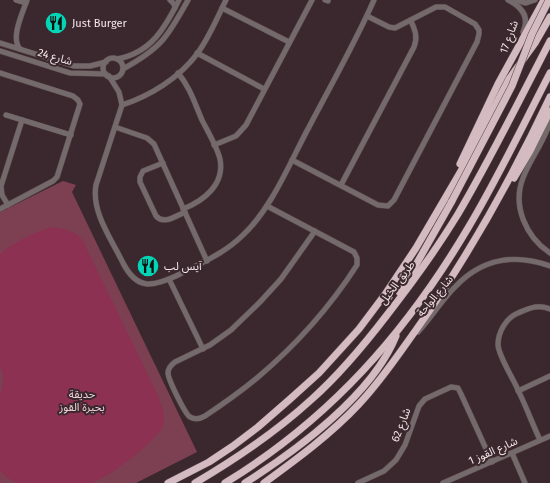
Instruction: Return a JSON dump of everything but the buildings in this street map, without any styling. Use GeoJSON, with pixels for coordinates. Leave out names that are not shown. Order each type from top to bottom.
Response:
{"type":"FeatureCollection","features":[{"type":"Feature","properties":{"kind":"highway"},"geometry":{"type":"LineString","coordinates":[[450,190],[470,141],[544,0]]}},
{"type":"Feature","properties":{"kind":"highway"},"geometry":{"type":"LineString","coordinates":[[394,306],[407,278],[452,201],[512,86],[532,34],[549,0]]}},
{"type":"Feature","properties":{"kind":"highway"},"geometry":{"type":"LineString","coordinates":[[168,483],[198,468],[233,446],[274,414],[319,373],[350,339],[386,293],[410,258],[466,162],[509,79],[535,43],[550,17]]}},
{"type":"Feature","properties":{"kind":"highway","name":"طريق الخيل"},"geometry":{"type":"LineString","coordinates":[[195,483],[263,439],[301,409],[346,364],[394,306],[429,259],[458,213],[550,41]]}},
{"type":"Feature","properties":{"kind":"highway"},"geometry":{"type":"LineString","coordinates":[[226,483],[284,443],[324,410],[361,374],[398,329],[430,288],[466,233],[506,160],[550,73]]}},
{"type":"Feature","properties":{"kind":"highway"},"geometry":{"type":"LineString","coordinates":[[264,483],[309,448],[351,412],[379,381],[457,271],[523,152],[550,97]]}},
{"type":"Feature","properties":{"kind":"highway"},"geometry":{"type":"LineString","coordinates":[[495,203],[507,188],[523,163],[550,111]]}},
{"type":"Feature","properties":{"kind":"highway"},"geometry":{"type":"LineString","coordinates":[[245,483],[321,427],[356,394],[387,355],[398,329]]}},
{"type":"Feature","properties":{"kind":"street"},"geometry":{"type":"LineString","coordinates":[[3,44],[13,40],[16,35],[26,2],[16,0]]}},
{"type":"Feature","properties":{"kind":"street"},"geometry":{"type":"LineString","coordinates":[[170,0],[174,4],[175,8]]}},
{"type":"Feature","properties":{"kind":"street"},"geometry":{"type":"LineString","coordinates":[[179,0],[160,33],[147,47],[135,54],[117,59],[111,58],[106,62],[104,69],[119,92],[122,104],[96,184],[95,200],[97,210],[127,269],[139,282],[150,284],[169,279],[206,261],[226,249],[254,224],[267,206],[292,160],[374,0]]}},
{"type":"Feature","properties":{"kind":"street"},"geometry":{"type":"LineString","coordinates":[[107,75],[115,77],[159,46],[170,32],[188,0]]}},
{"type":"Feature","properties":{"kind":"street"},"geometry":{"type":"LineString","coordinates":[[122,104],[148,94],[178,73],[197,53],[226,0]]}},
{"type":"Feature","properties":{"kind":"street"},"geometry":{"type":"LineString","coordinates":[[214,145],[231,138],[242,130],[312,0]]}},
{"type":"Feature","properties":{"kind":"street","name":"17 شارع"},"geometry":{"type":"LineString","coordinates":[[508,0],[522,10],[526,23],[509,65]]}},
{"type":"Feature","properties":{"kind":"street"},"geometry":{"type":"LineString","coordinates":[[515,0],[526,3],[535,0]]}},
{"type":"Feature","properties":{"kind":"street"},"geometry":{"type":"LineString","coordinates":[[292,160],[380,206],[388,206],[393,202],[478,38],[479,30],[475,24],[443,6],[436,7],[398,27],[392,28],[367,16]]}},
{"type":"Feature","properties":{"kind":"street"},"geometry":{"type":"LineString","coordinates":[[222,8],[289,42]]}},
{"type":"Feature","properties":{"kind":"street"},"geometry":{"type":"LineString","coordinates":[[341,185],[414,47],[416,32],[411,20]]}},
{"type":"Feature","properties":{"kind":"street"},"geometry":{"type":"LineString","coordinates":[[16,35],[16,44],[20,49]]}},
{"type":"Feature","properties":{"kind":"street","name":"شارع 24"},"geometry":{"type":"LineString","coordinates":[[3,44],[74,66],[90,66],[106,62]]}},
{"type":"Feature","properties":{"kind":"street","name":"شارع 24"},"geometry":{"type":"LineString","coordinates":[[0,51],[70,73],[107,75]]}},
{"type":"Feature","properties":{"kind":"street"},"geometry":{"type":"LineString","coordinates":[[197,53],[264,89]]}},
{"type":"Feature","properties":{"kind":"street"},"geometry":{"type":"LineString","coordinates":[[117,59],[121,62],[122,72],[119,92]]}},
{"type":"Feature","properties":{"kind":"street"},"geometry":{"type":"LineString","coordinates":[[0,73],[77,98],[80,106],[59,175],[55,180],[0,209]]}},
{"type":"Feature","properties":{"kind":"street"},"geometry":{"type":"LineString","coordinates":[[163,163],[143,171],[140,177],[140,182],[156,216],[159,219],[167,220],[195,205],[209,193],[217,181],[220,166],[220,159],[187,85],[178,73]]}},
{"type":"Feature","properties":{"kind":"street"},"geometry":{"type":"LineString","coordinates":[[6,115],[71,135]]}},
{"type":"Feature","properties":{"kind":"street"},"geometry":{"type":"LineString","coordinates":[[8,205],[2,195],[1,189],[3,171],[22,120]]}},
{"type":"Feature","properties":{"kind":"street"},"geometry":{"type":"LineString","coordinates":[[550,122],[524,176],[521,186],[520,200],[523,219],[530,234],[536,243],[550,253]]}},
{"type":"Feature","properties":{"kind":"street"},"geometry":{"type":"LineString","coordinates":[[115,127],[151,140],[163,163],[206,261]]}},
{"type":"Feature","properties":{"kind":"street"},"geometry":{"type":"LineString","coordinates":[[267,206],[315,231],[354,252],[357,258],[355,268],[316,319],[276,361],[230,399],[202,418],[194,419],[186,412],[168,373],[170,367],[175,362],[203,348],[224,335],[260,302],[288,271],[315,231]]}},
{"type":"Feature","properties":{"kind":"street","name":"شارع الواحة"},"geometry":{"type":"LineString","coordinates":[[408,341],[423,326],[455,287],[478,268],[495,262],[514,259],[533,261],[550,266]]}},
{"type":"Feature","properties":{"kind":"street"},"geometry":{"type":"LineString","coordinates":[[169,279],[203,348]]}},
{"type":"Feature","properties":{"kind":"street"},"geometry":{"type":"LineString","coordinates":[[540,440],[500,352],[498,343],[507,321],[515,315],[538,306],[550,309]]}},
{"type":"Feature","properties":{"kind":"street"},"geometry":{"type":"LineString","coordinates":[[518,391],[550,376]]}},
{"type":"Feature","properties":{"kind":"street","name":"شارع 62"},"geometry":{"type":"LineString","coordinates":[[358,483],[379,474],[392,464],[402,450],[422,402],[428,396],[451,387],[458,388],[492,462]]}},
{"type":"Feature","properties":{"kind":"street","name":"شارع القوز 1"},"geometry":{"type":"LineString","coordinates":[[444,483],[550,436]]}},
{"type":"Feature","properties":{"kind":"street"},"geometry":{"type":"LineString","coordinates":[[512,453],[525,483]]}},
{"type":"Feature","properties":{"kind":"green space","name":"حديقة بحيرة القوز"},"geometry":{"type":"Polygon","coordinates":[[[63,181],[76,185],[72,192],[197,452],[136,483],[0,483],[0,212],[63,181]]]}},
{"type":"Feature","properties":{"kind":"shaded area","name":"حديقة بحيرة القوز"},"geometry":{"type":"Polygon","coordinates":[[[52,227],[68,230],[82,239],[153,385],[164,415],[163,426],[152,440],[107,476],[90,483],[17,483],[6,477],[0,470],[0,395],[4,380],[0,364],[0,254],[24,238],[52,227]]]}},
{"type":"Feature","properties":{"kind":"place","name":"Just Burger"},"geometry":{"type":"Point","coordinates":[56,23]}},
{"type":"Feature","properties":{"kind":"place","name":"آيس لب"},"geometry":{"type":"Point","coordinates":[148,266]}}]}
